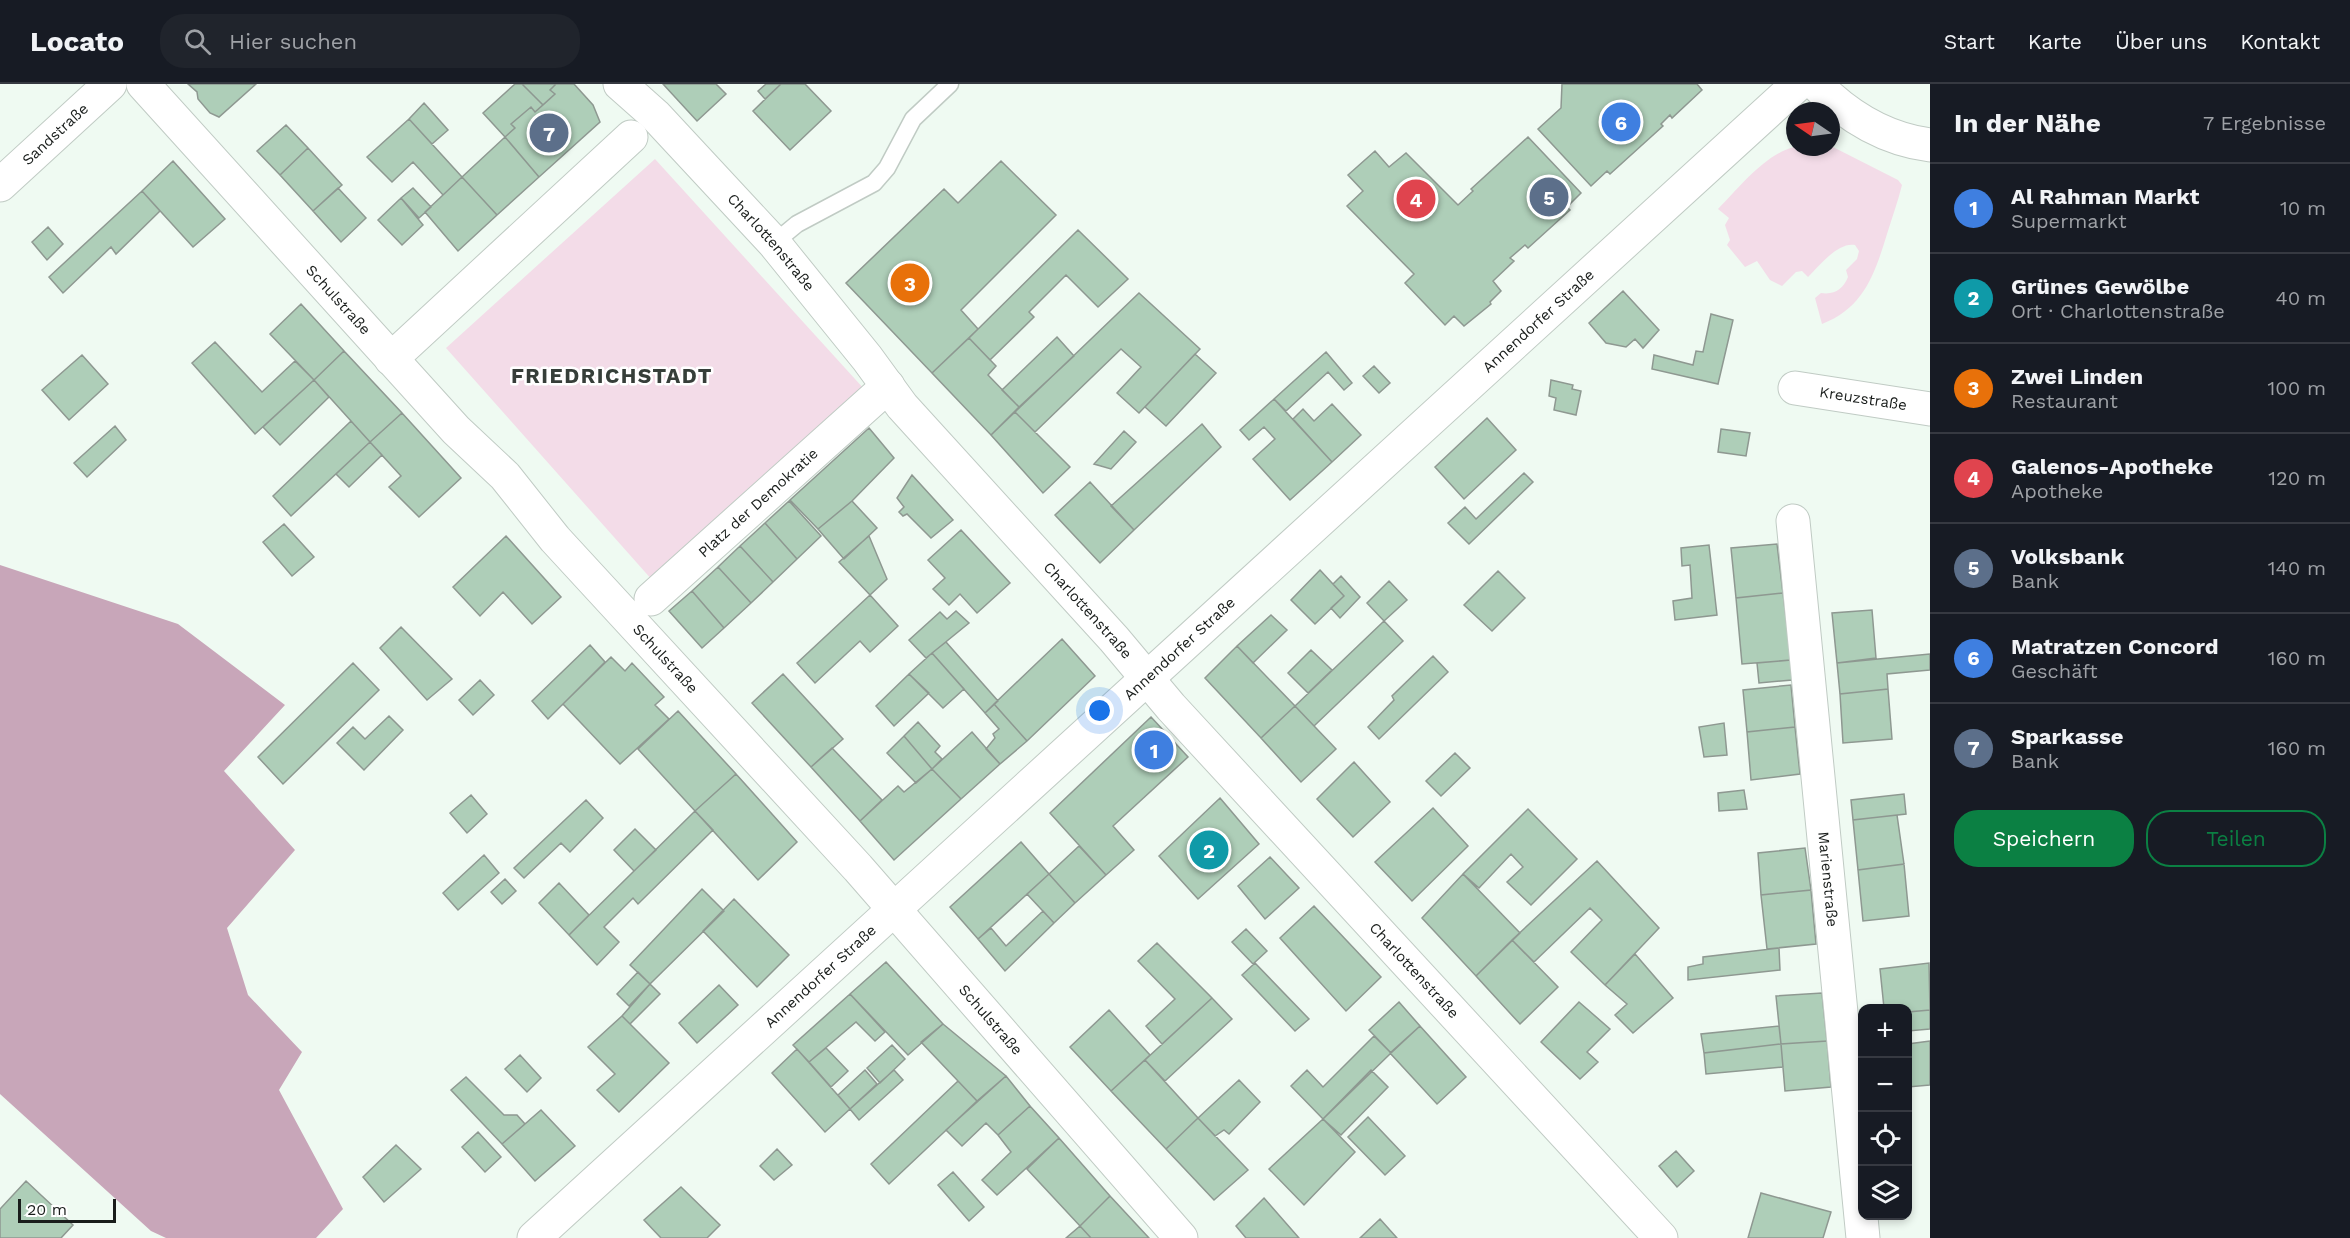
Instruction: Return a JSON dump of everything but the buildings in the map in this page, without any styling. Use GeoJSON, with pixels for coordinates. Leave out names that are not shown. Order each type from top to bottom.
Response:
{"type":"FeatureCollection","features":[{"type":"Feature","properties":{"kind":"street","name":"Sandstraße"},"geometry":{"type":"LineString","coordinates":[[0,185],[110,84]]}},
{"type":"Feature","properties":{"kind":"street","name":"Schulstraße"},"geometry":{"type":"LineString","coordinates":[[143,84],[456,430],[499,469],[555,539],[640,609],[892,909],[1181,1238]]}},
{"type":"Feature","properties":{"kind":"street","name":"Charlottenstraße"},"geometry":{"type":"LineString","coordinates":[[620,84],[655,115],[774,243],[811,286],[902,406],[1114,639],[1146,679],[1661,1238]]}},
{"type":"Feature","properties":{"kind":"street","name":"Annendorfer Straße"},"geometry":{"type":"LineString","coordinates":[[534,1238],[1798,84]]}},
{"type":"Feature","properties":{"kind":"street"},"geometry":{"type":"LineString","coordinates":[[1816,84],[1850,114],[1872,128],[1892,137],[1930,145]]}},
{"type":"Feature","properties":{"kind":"street"},"geometry":{"type":"LineString","coordinates":[[391,359],[631,137]]}},
{"type":"Feature","properties":{"kind":"street","name":"Platz der Demokratie"},"geometry":{"type":"LineString","coordinates":[[640,609],[888,386]]}},
{"type":"Feature","properties":{"kind":"street","name":"Kreuzstraße"},"geometry":{"type":"LineString","coordinates":[[1795,388],[1930,409]]}},
{"type":"Feature","properties":{"kind":"street","name":"Marienstraße"},"geometry":{"type":"LineString","coordinates":[[1793,521],[1863,1238]]}},
{"type":"Feature","properties":{"kind":"lane"},"geometry":{"type":"LineString","coordinates":[[774,243],[797,224],[874,183],[887,168],[913,119],[950,84]]}},
{"type":"Feature","properties":{"kind":"shaded area"},"geometry":{"type":"Polygon","coordinates":[[[1786,150],[1786,156],[1840,156],[1840,151],[1898,180],[1902,185],[1878,262],[1866,288],[1848,309],[1822,324],[1815,298],[1821,293],[1834,292],[1844,285],[1848,277],[1846,270],[1857,259],[1859,251],[1855,245],[1842,247],[1836,251],[1808,277],[1802,271],[1796,272],[1782,286],[1770,280],[1757,261],[1745,267],[1727,245],[1730,240],[1725,225],[1729,218],[1718,209],[1753,173],[1786,150]]]}},
{"type":"Feature","properties":{"kind":"shaded area"},"geometry":{"type":"Polygon","coordinates":[[[655,159],[865,390],[653,581],[446,348],[655,159]]]}},
{"type":"Feature","properties":{"kind":"shaded area"},"geometry":{"type":"Polygon","coordinates":[[[0,565],[178,624],[285,705],[224,771],[295,850],[227,928],[248,995],[302,1052],[279,1090],[343,1209],[316,1238],[166,1238],[151,1231],[0,1094],[0,565]]]}},
{"type":"Feature","properties":{"kind":"place","name":"Matratzen Concord"},"geometry":{"type":"Point","coordinates":[1621,122]}},
{"type":"Feature","properties":{"kind":"place","name":"Sparkasse"},"geometry":{"type":"Point","coordinates":[549,133]}},
{"type":"Feature","properties":{"kind":"place","name":"Volksbank"},"geometry":{"type":"Point","coordinates":[1549,197]}},
{"type":"Feature","properties":{"kind":"place","name":"Galenos-Apotheke"},"geometry":{"type":"Point","coordinates":[1416,199]}},
{"type":"Feature","properties":{"kind":"place","name":"Zwei Linden"},"geometry":{"type":"Point","coordinates":[910,283]}},
{"type":"Feature","properties":{"kind":"place","name":"Al Rahman Markt"},"geometry":{"type":"Point","coordinates":[1154,750]}},
{"type":"Feature","properties":{"kind":"place","name":"Grünes Gewölbe"},"geometry":{"type":"Point","coordinates":[1209,850]}},
{"type":"Feature","properties":{"kind":"district","name":"FRIEDRICHSTADT"},"geometry":{"type":"Point","coordinates":[612,376]}}]}
